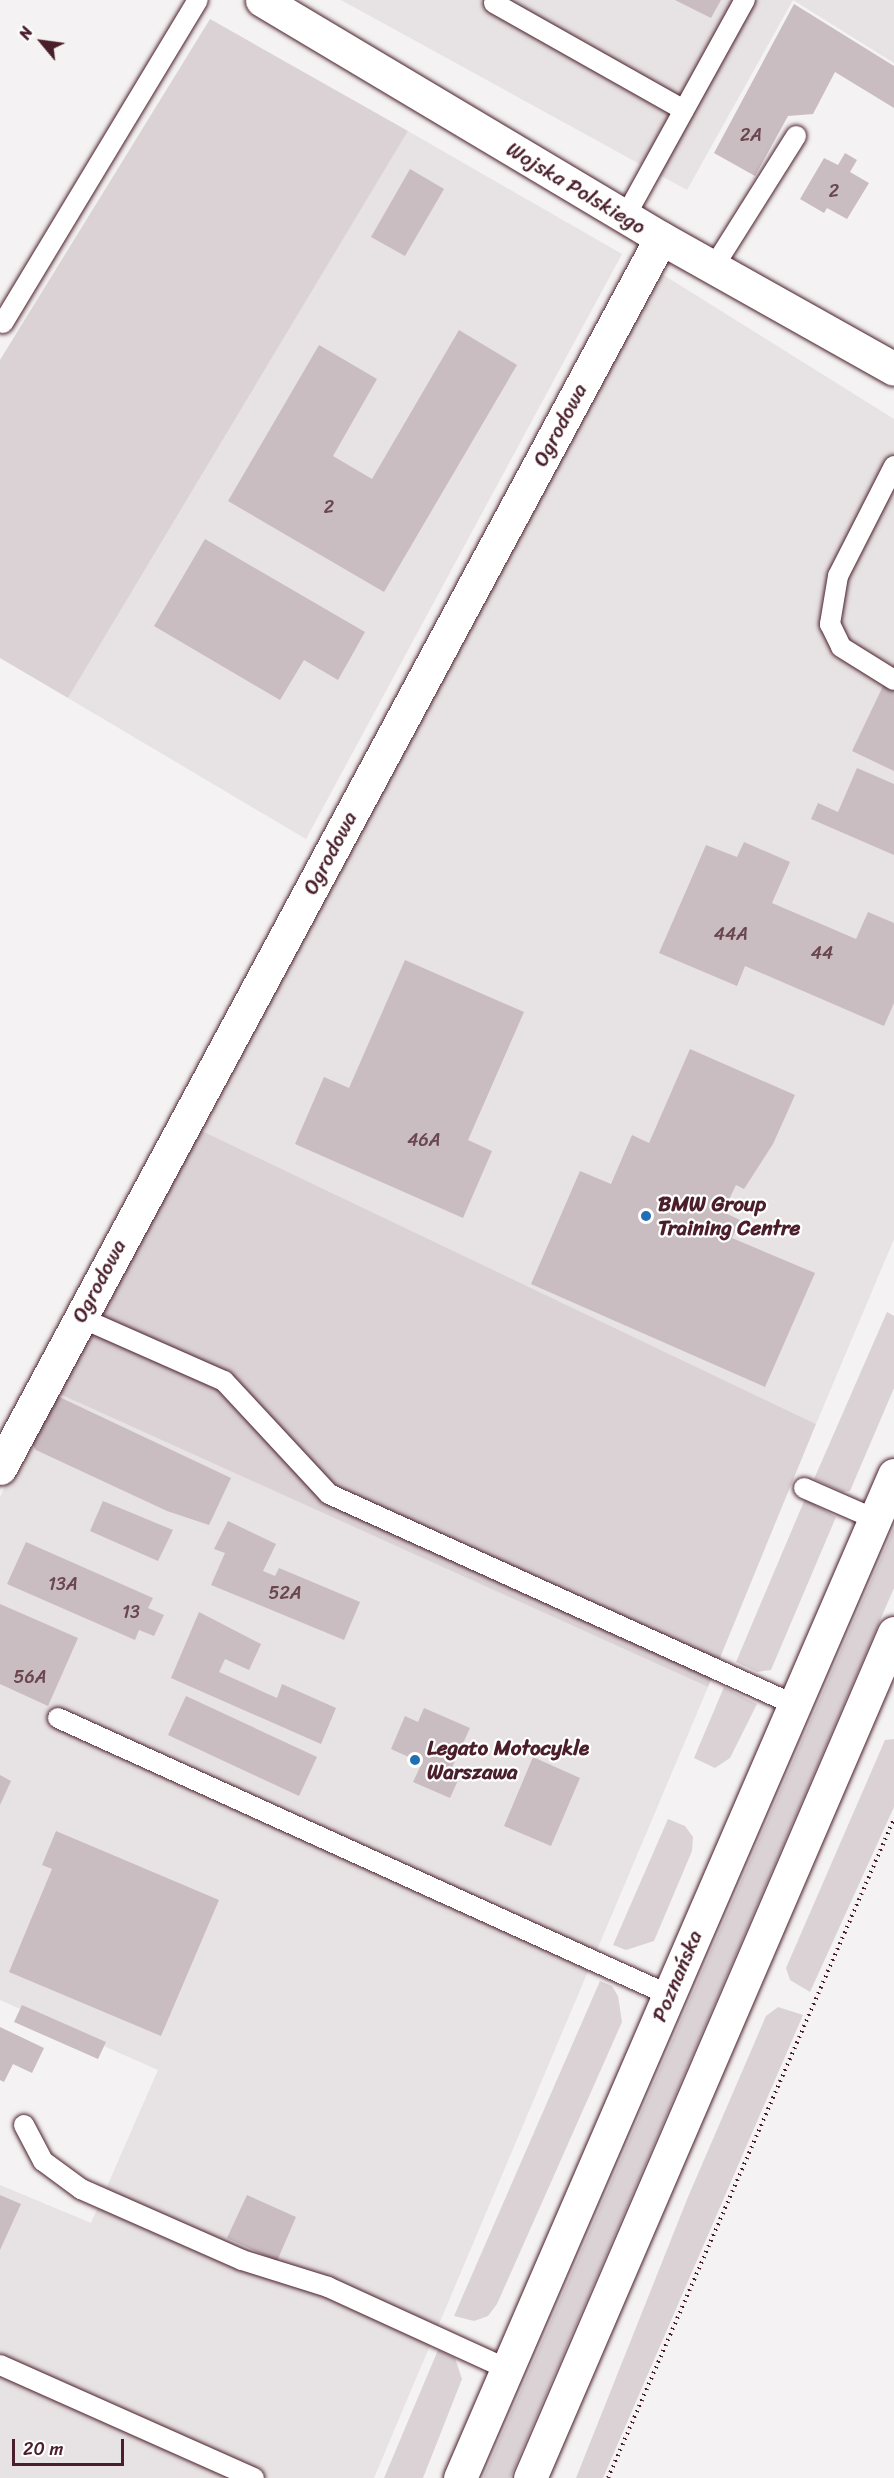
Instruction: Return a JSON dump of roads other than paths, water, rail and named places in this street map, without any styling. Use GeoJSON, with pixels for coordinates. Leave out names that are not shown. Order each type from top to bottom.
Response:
{"type":"FeatureCollection","features":[{"type":"Feature","properties":{"kind":"street","name":"Wojska Polskiego"},"geometry":{"type":"LineString","coordinates":[[262,0],[712,268],[894,369]]}},
{"type":"Feature","properties":{"kind":"street","name":"Ogrodowa"},"geometry":{"type":"LineString","coordinates":[[0,1468],[79,1317],[661,238]]}},
{"type":"Feature","properties":{"kind":"street","name":"Poznańska"},"geometry":{"type":"LineString","coordinates":[[460,2478],[894,1475]]}},
{"type":"Feature","properties":{"kind":"street"},"geometry":{"type":"LineString","coordinates":[[530,2478],[894,1633]]}},
{"type":"Feature","properties":{"kind":"lane"},"geometry":{"type":"LineString","coordinates":[[3,324],[198,0]]}},
{"type":"Feature","properties":{"kind":"lane"},"geometry":{"type":"LineString","coordinates":[[625,217],[745,0]]}},
{"type":"Feature","properties":{"kind":"lane"},"geometry":{"type":"LineString","coordinates":[[494,3],[684,110]]}},
{"type":"Feature","properties":{"kind":"lane"},"geometry":{"type":"LineString","coordinates":[[712,268],[796,136]]}},
{"type":"Feature","properties":{"kind":"lane"},"geometry":{"type":"LineString","coordinates":[[894,466],[838,576],[830,624],[841,647],[894,680]]}},
{"type":"Feature","properties":{"kind":"lane"},"geometry":{"type":"LineString","coordinates":[[79,1317],[224,1381],[329,1494],[795,1705]]}},
{"type":"Feature","properties":{"kind":"lane"},"geometry":{"type":"LineString","coordinates":[[804,1488],[874,1519]]}},
{"type":"Feature","properties":{"kind":"lane"},"geometry":{"type":"LineString","coordinates":[[58,1719],[669,1995]]}},
{"type":"Feature","properties":{"kind":"lane"},"geometry":{"type":"LineString","coordinates":[[24,2125],[44,2161],[81,2189],[242,2260],[327,2287],[507,2369]]}},
{"type":"Feature","properties":{"kind":"lane"},"geometry":{"type":"LineString","coordinates":[[0,2365],[254,2478]]}},
{"type":"Feature","properties":{"kind":"place","name":"BMW Group Training Centre"},"geometry":{"type":"Point","coordinates":[646,1216]}},
{"type":"Feature","properties":{"kind":"place","name":"Legato Motocykle Warszawa"},"geometry":{"type":"Point","coordinates":[415,1760]}}]}
